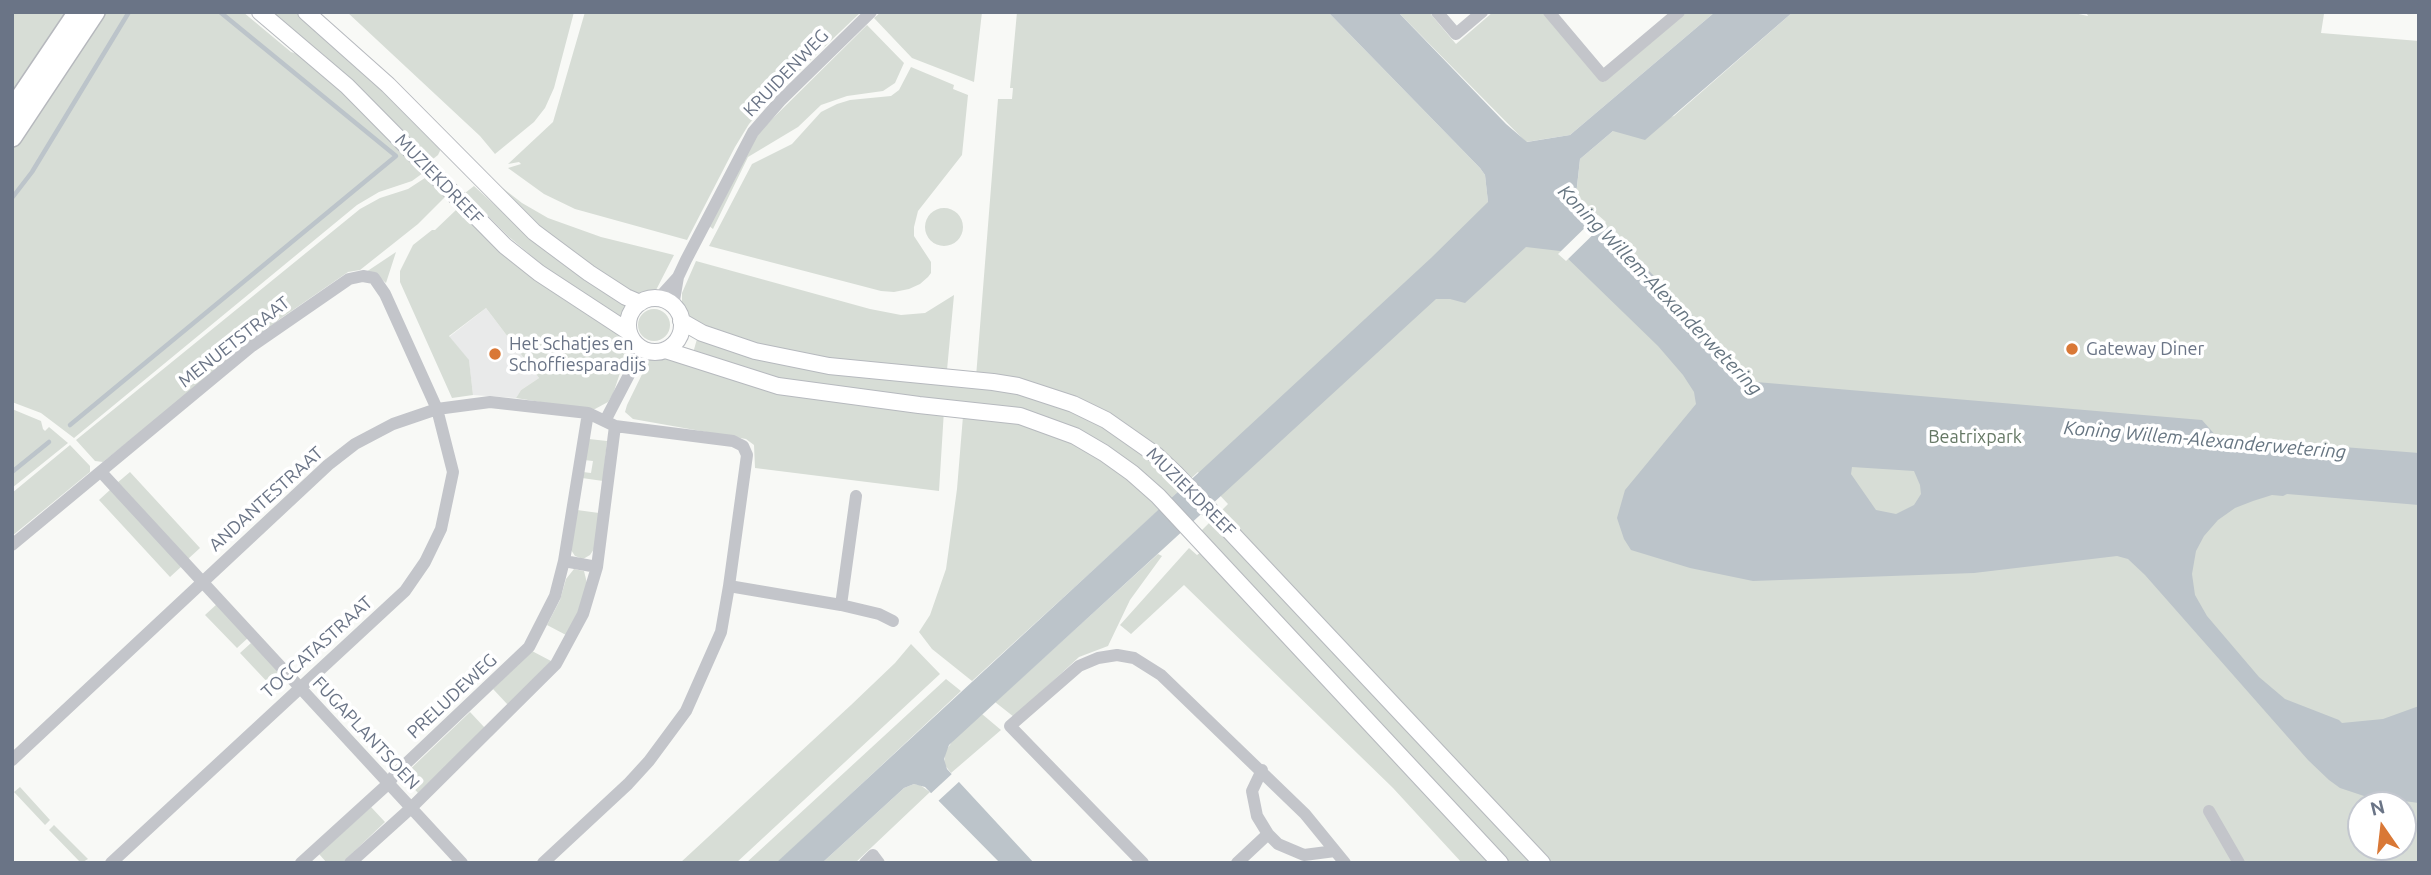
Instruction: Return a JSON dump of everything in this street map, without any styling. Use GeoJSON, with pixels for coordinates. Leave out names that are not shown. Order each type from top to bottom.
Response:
{"type":"FeatureCollection","features":[{"type":"Feature","properties":{"kind":"highway"},"geometry":{"type":"LineString","coordinates":[[12,110],[78,12]]}},
{"type":"Feature","properties":{"kind":"highway"},"geometry":{"type":"LineString","coordinates":[[12,137],[95,12]]}},
{"type":"Feature","properties":{"kind":"main road","name":"MUZIEKDREEF"},"geometry":{"type":"LineString","coordinates":[[260,12],[346,86],[505,246],[644,344],[778,386],[1020,415],[1076,436],[1132,473],[1203,544],[1500,863]]}},
{"type":"Feature","properties":{"kind":"main road","name":"MUZIEKDREEF"},"geometry":{"type":"LineString","coordinates":[[306,12],[369,66],[534,232],[563,255],[626,297],[640,303]]}},
{"type":"Feature","properties":{"kind":"main road"},"geometry":{"type":"LineString","coordinates":[[666,302],[681,321],[678,338],[644,344],[630,316],[640,303],[666,302]]}},
{"type":"Feature","properties":{"kind":"main road","name":"MUZIEKDREEF"},"geometry":{"type":"LineString","coordinates":[[681,321],[702,333],[755,351],[829,366],[993,382],[1042,392],[1084,409],[1135,439],[1174,473],[1223,523],[1542,863]]}},
{"type":"Feature","properties":{"kind":"street","name":"KRUIDENWEG"},"geometry":{"type":"LineString","coordinates":[[666,302],[752,132],[871,12]]}},
{"type":"Feature","properties":{"kind":"street"},"geometry":{"type":"LineString","coordinates":[[1437,12],[1456,34],[1482,12]]}},
{"type":"Feature","properties":{"kind":"street"},"geometry":{"type":"LineString","coordinates":[[1549,12],[1603,76],[1679,12]]}},
{"type":"Feature","properties":{"kind":"street","name":"MENUETSTRAAT"},"geometry":{"type":"LineString","coordinates":[[12,545],[252,346],[349,279],[363,276],[373,278],[385,294],[437,409]]}},
{"type":"Feature","properties":{"kind":"street"},"geometry":{"type":"LineString","coordinates":[[350,863],[411,808],[556,664],[583,614],[597,567],[610,424],[644,344]]}},
{"type":"Feature","properties":{"kind":"street","name":"ANDANTESTRAAT"},"geometry":{"type":"LineString","coordinates":[[12,760],[328,465],[355,444],[393,424],[437,409],[490,402],[587,414],[610,424],[733,441],[743,446],[747,461],[729,586]]}},
{"type":"Feature","properties":{"kind":"street","name":"TOCCATASTRAAT"},"geometry":{"type":"LineString","coordinates":[[111,863],[405,590],[441,529],[453,472],[437,409]]}},
{"type":"Feature","properties":{"kind":"street","name":"PRELUDEWEG"},"geometry":{"type":"LineString","coordinates":[[301,863],[389,783],[395,774],[529,647],[555,596],[564,561],[587,414]]}},
{"type":"Feature","properties":{"kind":"street","name":"FUGAPLANTSOEN"},"geometry":{"type":"LineString","coordinates":[[101,472],[462,863]]}},
{"type":"Feature","properties":{"kind":"street"},"geometry":{"type":"LineString","coordinates":[[841,605],[856,496]]}},
{"type":"Feature","properties":{"kind":"street"},"geometry":{"type":"LineString","coordinates":[[564,561],[597,567]]}},
{"type":"Feature","properties":{"kind":"street"},"geometry":{"type":"LineString","coordinates":[[543,863],[628,784],[649,761],[686,711],[721,632],[729,586],[841,605],[879,614],[893,621]]}},
{"type":"Feature","properties":{"kind":"street"},"geometry":{"type":"LineString","coordinates":[[1143,863],[1010,726],[1079,666],[1098,658],[1117,655],[1134,658],[1161,675],[1262,770],[1305,814],[1345,863]]}},
{"type":"Feature","properties":{"kind":"street"},"geometry":{"type":"LineString","coordinates":[[1262,770],[1252,791],[1257,816],[1268,834],[1278,844],[1304,855],[1335,850]]}},
{"type":"Feature","properties":{"kind":"street"},"geometry":{"type":"LineString","coordinates":[[2208,811],[2239,863]]}},
{"type":"Feature","properties":{"kind":"street"},"geometry":{"type":"LineString","coordinates":[[1237,863],[1268,834]]}},
{"type":"Feature","properties":{"kind":"shaded area"},"geometry":{"type":"Polygon","coordinates":[[[486,308],[539,378],[521,390],[516,398],[473,395],[469,361],[449,337],[486,308]]]}},
{"type":"Feature","properties":{"kind":"green space"},"geometry":{"type":"Polygon","coordinates":[[[12,12],[69,12],[12,98],[12,12]]]}},
{"type":"Feature","properties":{"kind":"green space"},"geometry":{"type":"Polygon","coordinates":[[[101,12],[243,12],[291,52],[309,58],[423,173],[412,181],[379,192],[357,205],[74,438],[41,413],[12,402],[12,145],[101,12]]]}},
{"type":"Feature","properties":{"kind":"green space"},"geometry":{"type":"Polygon","coordinates":[[[272,12],[299,12],[439,143],[438,155],[433,159],[325,56],[272,12]]]}},
{"type":"Feature","properties":{"kind":"green space"},"geometry":{"type":"Polygon","coordinates":[[[347,12],[574,12],[554,88],[545,108],[534,122],[495,154],[480,136],[347,12]]]}},
{"type":"Feature","properties":{"kind":"green space"},"geometry":{"type":"Polygon","coordinates":[[[585,12],[861,12],[776,93],[749,124],[687,240],[575,209],[544,194],[508,168],[521,164],[508,164],[553,122],[585,12]]]}},
{"type":"Feature","properties":{"kind":"green space"},"geometry":{"type":"Polygon","coordinates":[[[881,12],[982,12],[974,82],[912,58],[874,18],[881,12]]]}},
{"type":"Feature","properties":{"kind":"green space","name":"Beatrixpark"},"geometry":{"type":"Polygon","coordinates":[[[1017,12],[1328,12],[1480,168],[1485,175],[1488,202],[1587,208],[1576,196],[1580,159],[1613,131],[1674,116],[1793,12],[2069,12],[2088,16],[2086,12],[2310,12],[2324,14],[2321,33],[2419,41],[2419,863],[1551,863],[1219,513],[1228,504],[1198,472],[1187,482],[1122,426],[976,377],[998,99],[1012,99],[1013,88],[1010,88],[1017,12]]]}},
{"type":"Feature","properties":{"kind":"green space"},"geometry":{"type":"Polygon","coordinates":[[[1398,12],[1429,12],[1456,44],[1493,12],[1543,12],[1604,82],[1687,12],[1715,12],[1570,135],[1526,142],[1398,12]]]}},
{"type":"Feature","properties":{"kind":"green space"},"geometry":{"type":"Polygon","coordinates":[[[867,25],[904,63],[895,83],[883,91],[847,96],[821,105],[798,127],[748,157],[713,229],[709,226],[756,135],[867,25]]]}},
{"type":"Feature","properties":{"kind":"green space"},"geometry":{"type":"Polygon","coordinates":[[[911,67],[954,85],[953,89],[968,95],[962,155],[918,211],[914,227],[914,236],[931,262],[931,273],[928,277],[909,289],[881,291],[709,246],[752,164],[792,144],[821,112],[837,104],[891,96],[899,90],[911,67]]]}},
{"type":"Feature","properties":{"kind":"green space"},"geometry":{"type":"Polygon","coordinates":[[[428,176],[447,195],[418,224],[360,270],[348,272],[280,319],[103,462],[95,461],[76,440],[360,209],[380,198],[408,189],[428,176]]]}},
{"type":"Feature","properties":{"kind":"green space"},"geometry":{"type":"Polygon","coordinates":[[[474,186],[521,229],[628,303],[618,320],[560,280],[508,236],[465,193],[474,186]]]}},
{"type":"Feature","properties":{"kind":"green space"},"geometry":{"type":"Polygon","coordinates":[[[500,186],[548,218],[601,237],[674,255],[655,292],[628,292],[564,249],[495,187],[500,186]]]}},
{"type":"Feature","properties":{"kind":"green space"},"geometry":{"type":"Polygon","coordinates":[[[944,208],[958,213],[963,227],[958,241],[944,246],[930,241],[925,227],[930,213],[944,208]]]}},
{"type":"Feature","properties":{"kind":"green space"},"geometry":{"type":"Polygon","coordinates":[[[456,210],[537,281],[622,335],[628,349],[608,402],[595,409],[583,409],[516,398],[521,390],[539,378],[486,308],[449,336],[469,360],[473,395],[452,398],[400,282],[400,271],[413,245],[435,230],[456,210]]]}},
{"type":"Feature","properties":{"kind":"green space"},"geometry":{"type":"Polygon","coordinates":[[[396,252],[386,283],[378,276],[366,272],[396,252]]]}},
{"type":"Feature","properties":{"kind":"green space"},"geometry":{"type":"Polygon","coordinates":[[[696,261],[901,315],[925,313],[954,295],[947,370],[838,364],[724,337],[688,318],[682,309],[682,293],[696,261]]]}},
{"type":"Feature","properties":{"kind":"green space"},"geometry":{"type":"Polygon","coordinates":[[[654,309],[665,314],[670,325],[665,336],[654,341],[643,336],[638,325],[643,314],[654,309]]]}},
{"type":"Feature","properties":{"kind":"green space"},"geometry":{"type":"Polygon","coordinates":[[[697,339],[753,358],[1045,397],[1131,441],[1182,488],[1168,501],[1070,430],[797,385],[693,353],[697,339]]]}},
{"type":"Feature","properties":{"kind":"green space"},"geometry":{"type":"Polygon","coordinates":[[[661,355],[685,362],[944,410],[939,491],[755,468],[754,445],[746,439],[633,419],[625,412],[627,405],[649,360],[661,355]]]}},
{"type":"Feature","properties":{"kind":"green space"},"geometry":{"type":"Polygon","coordinates":[[[12,409],[41,421],[45,431],[49,427],[68,443],[12,488],[12,409]]]}},
{"type":"Feature","properties":{"kind":"green space"},"geometry":{"type":"Polygon","coordinates":[[[963,416],[998,417],[1072,441],[1130,477],[1159,510],[972,681],[932,649],[919,632],[930,615],[946,569],[963,416]]]}},
{"type":"Feature","properties":{"kind":"green space"},"geometry":{"type":"Polygon","coordinates":[[[589,439],[607,441],[603,481],[582,478],[583,472],[591,473],[593,461],[584,460],[589,439]]]}},
{"type":"Feature","properties":{"kind":"green space"},"geometry":{"type":"Polygon","coordinates":[[[70,445],[90,466],[90,472],[12,536],[12,493],[70,445]]]}},
{"type":"Feature","properties":{"kind":"green space"},"geometry":{"type":"Polygon","coordinates":[[[130,472],[200,548],[188,559],[117,483],[130,472]]]}},
{"type":"Feature","properties":{"kind":"green space"},"geometry":{"type":"Polygon","coordinates":[[[111,489],[182,566],[170,577],[99,500],[111,489]]]}},
{"type":"Feature","properties":{"kind":"green space"},"geometry":{"type":"Polygon","coordinates":[[[577,510],[599,513],[594,549],[583,559],[575,556],[571,550],[577,510]]]}},
{"type":"Feature","properties":{"kind":"green space"},"geometry":{"type":"Polygon","coordinates":[[[1213,519],[1534,863],[1511,863],[1316,659],[1199,533],[1213,519]]]}},
{"type":"Feature","properties":{"kind":"green space"},"geometry":{"type":"Polygon","coordinates":[[[1189,548],[1197,555],[1204,550],[1493,863],[1462,863],[1393,788],[1184,585],[1131,634],[1120,625],[1189,548]]]}},
{"type":"Feature","properties":{"kind":"green space"},"geometry":{"type":"Polygon","coordinates":[[[1158,554],[1162,556],[1130,600],[1108,646],[1079,657],[1014,717],[995,702],[1158,554]]]}},
{"type":"Feature","properties":{"kind":"green space"},"geometry":{"type":"Polygon","coordinates":[[[574,569],[584,571],[587,583],[579,611],[566,635],[547,625],[560,600],[566,579],[574,569]]]}},
{"type":"Feature","properties":{"kind":"green space"},"geometry":{"type":"Polygon","coordinates":[[[217,604],[249,637],[237,648],[205,615],[217,604]]]}},
{"type":"Feature","properties":{"kind":"green space"},"geometry":{"type":"Polygon","coordinates":[[[251,643],[283,675],[271,686],[240,653],[251,643]]]}},
{"type":"Feature","properties":{"kind":"green space"},"geometry":{"type":"Polygon","coordinates":[[[911,644],[940,674],[736,863],[680,863],[851,705],[911,644]]]}},
{"type":"Feature","properties":{"kind":"green space"},"geometry":{"type":"Polygon","coordinates":[[[532,651],[551,661],[508,705],[493,689],[532,651]]]}},
{"type":"Feature","properties":{"kind":"green space"},"geometry":{"type":"Polygon","coordinates":[[[946,679],[961,691],[777,863],[746,863],[946,679]]]}},
{"type":"Feature","properties":{"kind":"green space"},"geometry":{"type":"Polygon","coordinates":[[[470,712],[485,728],[418,793],[403,776],[470,712]]]}},
{"type":"Feature","properties":{"kind":"green space"},"geometry":{"type":"Polygon","coordinates":[[[982,714],[1001,730],[951,773],[944,764],[945,752],[956,736],[982,714]]]}},
{"type":"Feature","properties":{"kind":"green space"},"geometry":{"type":"Polygon","coordinates":[[[914,784],[930,792],[855,863],[822,863],[904,788],[914,784]]]}},
{"type":"Feature","properties":{"kind":"green space"},"geometry":{"type":"Polygon","coordinates":[[[20,787],[50,820],[45,825],[14,792],[20,787]]]}},
{"type":"Feature","properties":{"kind":"green space"},"geometry":{"type":"Polygon","coordinates":[[[371,807],[385,822],[342,863],[327,863],[319,854],[371,807]]]}},
{"type":"Feature","properties":{"kind":"green space"},"geometry":{"type":"Polygon","coordinates":[[[54,825],[88,859],[81,863],[49,830],[54,825]]]}},
{"type":"Feature","properties":{"kind":"water","name":"Koning Willem-Alexanderwetering"},"geometry":{"type":"Polygon","coordinates":[[[1328,12],[1398,12],[1506,124],[1527,142],[1570,135],[1715,12],[1793,12],[1645,140],[1613,131],[1580,159],[1576,195],[1756,382],[2202,420],[2217,437],[2419,453],[2419,505],[2272,495],[2235,508],[2218,520],[2204,536],[2196,551],[2192,574],[2195,595],[2207,616],[2259,677],[2285,699],[2342,723],[2383,719],[2419,706],[2419,803],[2417,791],[2349,791],[2329,780],[2128,559],[2117,556],[1974,573],[1753,581],[1690,568],[1631,550],[1617,518],[1625,490],[1696,404],[1694,392],[1658,346],[1560,251],[1526,247],[1465,303],[1436,299],[949,745],[944,759],[947,769],[1034,863],[1000,863],[925,787],[914,784],[904,788],[822,863],[776,863],[1431,258],[1488,202],[1485,175],[1328,12]],[[1852,467],[1851,474],[1876,510],[1896,514],[1914,505],[1921,494],[1914,471],[1852,467]]]}},
{"type":"Feature","properties":{"kind":"pier"},"geometry":{"type":"Polygon","coordinates":[[[1598,215],[1606,222],[1566,261],[1558,254],[1598,215]]]}},
{"type":"Feature","properties":{"kind":"pier"},"geometry":{"type":"Polygon","coordinates":[[[954,772],[961,780],[936,803],[928,796],[954,772]]]}},
{"type":"Feature","properties":{"kind":"waterway"},"geometry":{"type":"LineString","coordinates":[[12,198],[32,172],[129,12]]}},
{"type":"Feature","properties":{"kind":"waterway"},"geometry":{"type":"LineString","coordinates":[[70,425],[396,156],[220,12]]}},
{"type":"Feature","properties":{"kind":"waterway"},"geometry":{"type":"LineString","coordinates":[[12,472],[49,442]]}},
{"type":"Feature","properties":{"kind":"place","name":"Gateway Diner"},"geometry":{"type":"Point","coordinates":[2072,349]}},
{"type":"Feature","properties":{"kind":"place","name":"Het Schatjes en Schoffiesparadijs"},"geometry":{"type":"Point","coordinates":[495,354]}}]}
